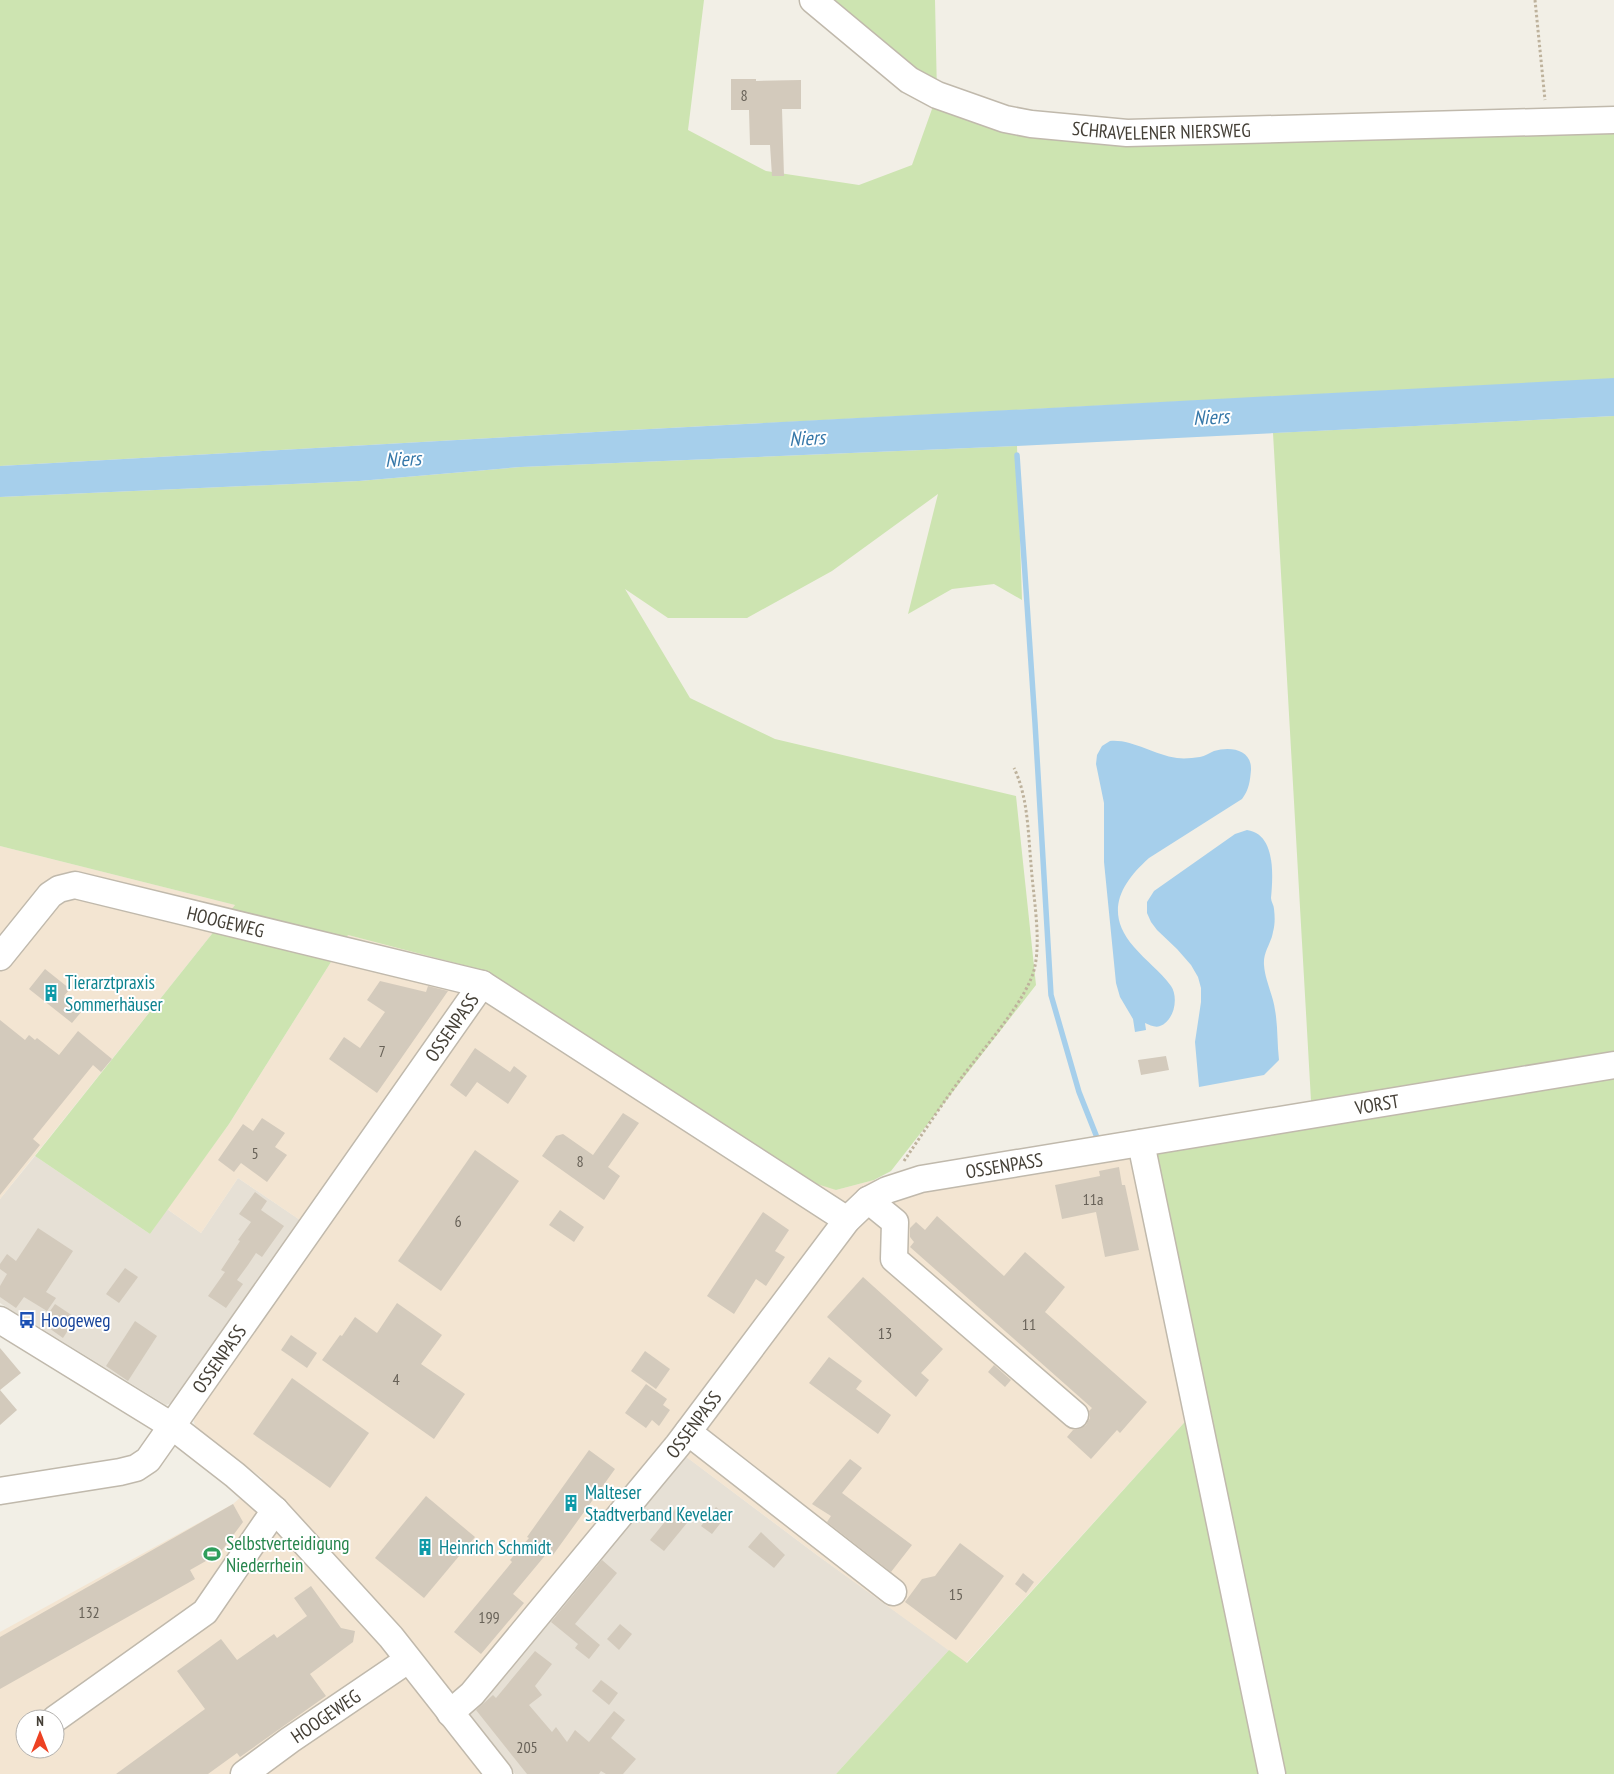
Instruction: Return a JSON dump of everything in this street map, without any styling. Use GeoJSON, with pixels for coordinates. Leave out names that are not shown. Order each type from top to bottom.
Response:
{"type":"FeatureCollection","features":[{"type":"Feature","properties":{"kind":"street","name":"SCHRAVELENER NIERSWEG"},"geometry":{"type":"LineString","coordinates":[[814,0],[909,80],[937,95],[1005,118],[1032,124],[1127,133],[1614,120]]}},
{"type":"Feature","properties":{"kind":"street","name":"HOOGEWEG"},"geometry":{"type":"LineString","coordinates":[[0,957],[50,895],[59,889],[75,885],[482,984]]}},
{"type":"Feature","properties":{"kind":"street","name":"OSSENPASS"},"geometry":{"type":"LineString","coordinates":[[0,1491],[120,1472],[136,1468],[148,1460],[482,984],[847,1220]]}},
{"type":"Feature","properties":{"kind":"street","name":"VORST"},"geometry":{"type":"LineString","coordinates":[[1141,1142],[1614,1065]]}},
{"type":"Feature","properties":{"kind":"street","name":"OSSENPASS"},"geometry":{"type":"LineString","coordinates":[[450,1713],[472,1694],[688,1432],[847,1220],[878,1195],[921,1179],[1141,1142]]}},
{"type":"Feature","properties":{"kind":"street"},"geometry":{"type":"LineString","coordinates":[[1141,1142],[1272,1774]]}},
{"type":"Feature","properties":{"kind":"street"},"geometry":{"type":"LineString","coordinates":[[878,1195],[895,1222],[894,1259],[1075,1416]]}},
{"type":"Feature","properties":{"kind":"street"},"geometry":{"type":"LineString","coordinates":[[0,1320],[172,1426],[235,1475],[275,1510],[391,1636],[499,1774]]}},
{"type":"Feature","properties":{"kind":"street"},"geometry":{"type":"LineString","coordinates":[[688,1432],[893,1592]]}},
{"type":"Feature","properties":{"kind":"street"},"geometry":{"type":"LineString","coordinates":[[65,1712],[205,1612],[275,1510]]}},
{"type":"Feature","properties":{"kind":"street","name":"HOOGEWEG"},"geometry":{"type":"LineString","coordinates":[[244,1774],[290,1740],[400,1666],[407,1658]]}},
{"type":"Feature","properties":{"kind":"path"},"geometry":{"type":"LineString","coordinates":[[1535,0],[1547,121]]}},
{"type":"Feature","properties":{"kind":"path"},"geometry":{"type":"LineString","coordinates":[[878,1195],[902,1164],[955,1086],[1017,1004],[1032,977],[1036,953],[1029,840],[1024,800],[1020,781],[1014,768]]}},
{"type":"Feature","properties":{"kind":"shaded area"},"geometry":{"type":"Polygon","coordinates":[[[0,846],[235,905],[0,1199],[0,846]]]}},
{"type":"Feature","properties":{"kind":"shaded area"},"geometry":{"type":"Polygon","coordinates":[[[348,935],[486,971],[682,1101],[836,1190],[874,1180],[976,1175],[1131,1153],[1192,1414],[966,1663],[817,1555],[665,1441],[439,1715],[484,1774],[0,1774],[0,1632],[233,1504],[262,1478],[195,1428],[193,1414],[319,1233],[238,1178],[201,1233],[167,1209],[229,1124],[348,935]]]}},
{"type":"Feature","properties":{"kind":"shaded area"},"geometry":{"type":"Polygon","coordinates":[[[35,1156],[150,1234],[167,1209],[201,1233],[238,1178],[303,1222],[175,1402],[166,1405],[0,1303],[0,1199],[35,1156]]]}},
{"type":"Feature","properties":{"kind":"shaded area"},"geometry":{"type":"Polygon","coordinates":[[[680,1452],[817,1555],[949,1650],[836,1774],[515,1774],[465,1711],[680,1452]]]}},
{"type":"Feature","properties":{"kind":"green space"},"geometry":{"type":"Polygon","coordinates":[[[0,0],[704,0],[688,130],[766,171],[859,185],[912,165],[937,95],[1127,133],[1614,120],[1614,379],[631,430],[0,466],[0,0]]]}},
{"type":"Feature","properties":{"kind":"green space"},"geometry":{"type":"Polygon","coordinates":[[[813,0],[935,0],[937,95],[813,0]]]}},
{"type":"Feature","properties":{"kind":"green space"},"geometry":{"type":"Polygon","coordinates":[[[1614,416],[1614,1774],[1277,1774],[1155,1152],[1312,1118],[1273,433],[1614,416]]]}},
{"type":"Feature","properties":{"kind":"green space"},"geometry":{"type":"Polygon","coordinates":[[[1017,446],[1022,600],[994,584],[952,589],[908,614],[938,494],[832,571],[747,618],[668,618],[625,589],[690,698],[775,739],[1016,796],[1036,985],[891,1171],[874,1180],[836,1190],[769,1169],[682,1101],[486,971],[348,935],[229,1124],[150,1234],[35,1156],[235,905],[0,846],[0,497],[359,481],[521,467],[1017,446]]]}},
{"type":"Feature","properties":{"kind":"green space"},"geometry":{"type":"Polygon","coordinates":[[[1192,1414],[1267,1774],[836,1774],[949,1650],[967,1663],[1192,1414]]]}},
{"type":"Feature","properties":{"kind":"water","name":"Niers"},"geometry":{"type":"Polygon","coordinates":[[[1614,378],[1614,416],[1017,446],[521,467],[359,481],[0,497],[0,466],[631,430],[1614,378]]]}},
{"type":"Feature","properties":{"kind":"water"},"geometry":{"type":"Polygon","coordinates":[[[1110,741],[1127,742],[1160,754],[1180,758],[1200,757],[1214,751],[1233,749],[1244,753],[1248,757],[1251,770],[1248,789],[1242,799],[1149,858],[1130,878],[1119,900],[1118,911],[1125,934],[1134,947],[1171,986],[1175,997],[1174,1009],[1165,1023],[1156,1027],[1145,1023],[1146,1030],[1135,1032],[1133,1019],[1120,997],[1116,983],[1104,862],[1104,803],[1096,764],[1097,755],[1102,746],[1110,741]]]}},
{"type":"Feature","properties":{"kind":"water"},"geometry":{"type":"Polygon","coordinates":[[[1247,830],[1256,833],[1263,839],[1271,857],[1271,898],[1275,915],[1272,936],[1264,965],[1277,1022],[1279,1060],[1264,1075],[1199,1087],[1195,1042],[1201,1002],[1201,988],[1198,977],[1191,965],[1151,922],[1147,913],[1147,902],[1154,891],[1235,834],[1247,830]]]}},
{"type":"Feature","properties":{"kind":"building"},"geometry":{"type":"Polygon","coordinates":[[[731,79],[756,79],[756,81],[801,80],[801,109],[782,109],[784,176],[772,176],[770,145],[750,145],[749,110],[731,110],[731,79]]]}},
{"type":"Feature","properties":{"kind":"building","name":"Tierarztpraxis Sommerhäuser"},"geometry":{"type":"Polygon","coordinates":[[[45,969],[70,989],[64,996],[82,1011],[72,1023],[29,989],[45,969]]]}},
{"type":"Feature","properties":{"kind":"building"},"geometry":{"type":"Polygon","coordinates":[[[380,981],[426,992],[428,986],[448,991],[377,1093],[329,1059],[344,1037],[360,1048],[385,1012],[367,1000],[380,981]]]}},
{"type":"Feature","properties":{"kind":"building"},"geometry":{"type":"Polygon","coordinates":[[[0,1020],[25,1040],[29,1035],[35,1040],[37,1038],[59,1055],[78,1031],[112,1059],[101,1072],[93,1065],[33,1139],[40,1145],[0,1195],[0,1020]]]}},
{"type":"Feature","properties":{"kind":"building"},"geometry":{"type":"Polygon","coordinates":[[[475,1048],[510,1072],[514,1066],[527,1076],[508,1104],[477,1082],[466,1097],[450,1085],[475,1048]]]}},
{"type":"Feature","properties":{"kind":"building"},"geometry":{"type":"Polygon","coordinates":[[[1166,1056],[1169,1070],[1141,1075],[1138,1060],[1166,1056]]]}},
{"type":"Feature","properties":{"kind":"building"},"geometry":{"type":"Polygon","coordinates":[[[623,1113],[639,1123],[608,1167],[620,1176],[604,1200],[542,1156],[556,1136],[563,1134],[593,1155],[623,1113]]]}},
{"type":"Feature","properties":{"kind":"building"},"geometry":{"type":"Polygon","coordinates":[[[262,1118],[285,1133],[275,1147],[287,1155],[267,1182],[241,1163],[234,1172],[218,1160],[243,1124],[253,1131],[262,1118]]]}},
{"type":"Feature","properties":{"kind":"building"},"geometry":{"type":"Polygon","coordinates":[[[475,1150],[519,1181],[441,1291],[398,1261],[475,1150]]]}},
{"type":"Feature","properties":{"kind":"building"},"geometry":{"type":"Polygon","coordinates":[[[1119,1167],[1122,1185],[1125,1185],[1139,1250],[1105,1257],[1096,1212],[1062,1219],[1055,1185],[1100,1176],[1099,1171],[1119,1167]]]}},
{"type":"Feature","properties":{"kind":"building"},"geometry":{"type":"Polygon","coordinates":[[[255,1192],[267,1201],[261,1210],[284,1226],[262,1257],[256,1253],[237,1280],[243,1284],[226,1308],[208,1296],[225,1272],[221,1270],[251,1222],[239,1214],[255,1192]]]}},
{"type":"Feature","properties":{"kind":"building"},"geometry":{"type":"Polygon","coordinates":[[[560,1210],[584,1227],[574,1242],[549,1225],[560,1210]]]}},
{"type":"Feature","properties":{"kind":"building"},"geometry":{"type":"Polygon","coordinates":[[[763,1212],[789,1230],[775,1251],[785,1257],[766,1286],[756,1279],[734,1314],[707,1296],[763,1212]]]}},
{"type":"Feature","properties":{"kind":"building"},"geometry":{"type":"Polygon","coordinates":[[[937,1216],[1004,1276],[1025,1252],[1065,1287],[1045,1312],[1147,1402],[1120,1433],[1117,1430],[1091,1459],[1067,1437],[1073,1430],[1086,1425],[1090,1418],[1089,1411],[1092,1408],[910,1247],[914,1242],[910,1237],[910,1228],[916,1222],[925,1230],[937,1216]]]}},
{"type":"Feature","properties":{"kind":"building"},"geometry":{"type":"Polygon","coordinates":[[[38,1228],[73,1251],[46,1292],[56,1298],[47,1311],[24,1297],[16,1308],[0,1297],[0,1286],[7,1274],[0,1269],[0,1264],[7,1254],[16,1261],[38,1228]]]}},
{"type":"Feature","properties":{"kind":"building"},"geometry":{"type":"Polygon","coordinates":[[[125,1268],[138,1277],[119,1303],[106,1294],[125,1268]]]}},
{"type":"Feature","properties":{"kind":"building"},"geometry":{"type":"Polygon","coordinates":[[[863,1277],[943,1349],[921,1373],[929,1380],[916,1397],[827,1317],[863,1277]]]}},
{"type":"Feature","properties":{"kind":"building"},"geometry":{"type":"Polygon","coordinates":[[[397,1303],[442,1335],[421,1364],[465,1394],[434,1439],[322,1360],[355,1317],[377,1333],[397,1303]]]}},
{"type":"Feature","properties":{"kind":"building"},"geometry":{"type":"Polygon","coordinates":[[[55,1304],[76,1318],[63,1338],[42,1323],[55,1304]]]}},
{"type":"Feature","properties":{"kind":"building"},"geometry":{"type":"Polygon","coordinates":[[[135,1321],[157,1336],[128,1381],[106,1366],[135,1321]]]}},
{"type":"Feature","properties":{"kind":"building"},"geometry":{"type":"Polygon","coordinates":[[[291,1335],[317,1353],[307,1368],[281,1350],[291,1335]]]}},
{"type":"Feature","properties":{"kind":"building"},"geometry":{"type":"Polygon","coordinates":[[[0,1348],[21,1373],[0,1390],[0,1348]]]}},
{"type":"Feature","properties":{"kind":"building"},"geometry":{"type":"Polygon","coordinates":[[[645,1351],[670,1369],[656,1389],[631,1371],[645,1351]]]}},
{"type":"Feature","properties":{"kind":"building"},"geometry":{"type":"Polygon","coordinates":[[[829,1357],[862,1381],[856,1389],[891,1415],[878,1434],[809,1383],[829,1357]]]}},
{"type":"Feature","properties":{"kind":"building"},"geometry":{"type":"Polygon","coordinates":[[[994,1365],[1011,1380],[1005,1387],[988,1372],[994,1365]]]}},
{"type":"Feature","properties":{"kind":"building"},"geometry":{"type":"Polygon","coordinates":[[[292,1378],[369,1433],[330,1488],[253,1434],[292,1378]]]}},
{"type":"Feature","properties":{"kind":"building"},"geometry":{"type":"Polygon","coordinates":[[[646,1384],[667,1399],[663,1405],[670,1410],[659,1426],[652,1420],[646,1428],[625,1413],[646,1384]]]}},
{"type":"Feature","properties":{"kind":"building"},"geometry":{"type":"Polygon","coordinates":[[[0,1390],[17,1410],[0,1425],[0,1390]]]}},
{"type":"Feature","properties":{"kind":"building"},"geometry":{"type":"Polygon","coordinates":[[[589,1450],[615,1469],[553,1555],[548,1552],[513,1594],[524,1603],[481,1654],[454,1632],[512,1562],[510,1560],[529,1538],[527,1537],[589,1450]]]}},
{"type":"Feature","properties":{"kind":"building"},"geometry":{"type":"Polygon","coordinates":[[[850,1459],[862,1468],[842,1493],[912,1545],[891,1572],[827,1522],[831,1516],[812,1504],[850,1459]]]}},
{"type":"Feature","properties":{"kind":"building","name":"Heinrich Schmidt"},"geometry":{"type":"Polygon","coordinates":[[[426,1496],[475,1537],[424,1598],[375,1558],[426,1496]]]}},
{"type":"Feature","properties":{"kind":"building"},"geometry":{"type":"Polygon","coordinates":[[[233,1504],[243,1522],[220,1553],[190,1570],[195,1579],[0,1689],[0,1637],[233,1504]]]}},
{"type":"Feature","properties":{"kind":"building"},"geometry":{"type":"Polygon","coordinates":[[[677,1507],[691,1518],[664,1551],[650,1540],[677,1507]]]}},
{"type":"Feature","properties":{"kind":"building"},"geometry":{"type":"Polygon","coordinates":[[[716,1507],[726,1516],[712,1534],[701,1526],[716,1507]]]}},
{"type":"Feature","properties":{"kind":"building"},"geometry":{"type":"Polygon","coordinates":[[[761,1532],[785,1555],[774,1568],[748,1547],[761,1532]]]}},
{"type":"Feature","properties":{"kind":"building"},"geometry":{"type":"Polygon","coordinates":[[[960,1543],[1004,1576],[956,1640],[905,1602],[922,1579],[935,1576],[960,1543]]]}},
{"type":"Feature","properties":{"kind":"building"},"geometry":{"type":"Polygon","coordinates":[[[602,1560],[617,1573],[575,1624],[600,1645],[589,1659],[575,1648],[578,1644],[551,1622],[602,1560]]]}},
{"type":"Feature","properties":{"kind":"building"},"geometry":{"type":"Polygon","coordinates":[[[1023,1573],[1034,1582],[1026,1593],[1015,1584],[1023,1573]]]}},
{"type":"Feature","properties":{"kind":"building"},"geometry":{"type":"Polygon","coordinates":[[[311,1586],[341,1628],[355,1631],[353,1642],[310,1674],[326,1696],[240,1757],[237,1753],[208,1774],[116,1774],[205,1709],[177,1671],[221,1639],[237,1660],[274,1634],[277,1638],[307,1616],[294,1598],[311,1586]]]}},
{"type":"Feature","properties":{"kind":"building"},"geometry":{"type":"Polygon","coordinates":[[[620,1624],[632,1634],[619,1650],[607,1639],[620,1624]]]}},
{"type":"Feature","properties":{"kind":"building"},"geometry":{"type":"Polygon","coordinates":[[[535,1651],[552,1664],[535,1686],[542,1695],[529,1705],[552,1732],[556,1727],[567,1742],[575,1730],[589,1742],[614,1711],[625,1720],[611,1738],[636,1759],[623,1774],[606,1774],[601,1771],[599,1774],[527,1774],[476,1710],[493,1695],[496,1698],[535,1651]]]}},
{"type":"Feature","properties":{"kind":"building"},"geometry":{"type":"Polygon","coordinates":[[[601,1680],[618,1693],[609,1705],[592,1691],[601,1680]]]}},
{"type":"Feature","properties":{"kind":"waterway"},"geometry":{"type":"LineString","coordinates":[[1017,455],[1051,995],[1079,1092],[1098,1140]]}},
{"type":"Feature","properties":{"kind":"place","name":"Tierarztpraxis Sommerhäuser"},"geometry":{"type":"Point","coordinates":[51,993]}},
{"type":"Feature","properties":{"kind":"place","name":"Hoogeweg"},"geometry":{"type":"Point","coordinates":[27,1320]}},
{"type":"Feature","properties":{"kind":"place","name":"Malteser Stadtverband Kevelaer"},"geometry":{"type":"Point","coordinates":[571,1503]}},
{"type":"Feature","properties":{"kind":"place","name":"Heinrich Schmidt"},"geometry":{"type":"Point","coordinates":[425,1547]}},
{"type":"Feature","properties":{"kind":"place","name":"Selbstverteidigung Niederrhein"},"geometry":{"type":"Point","coordinates":[212,1554]}}]}
